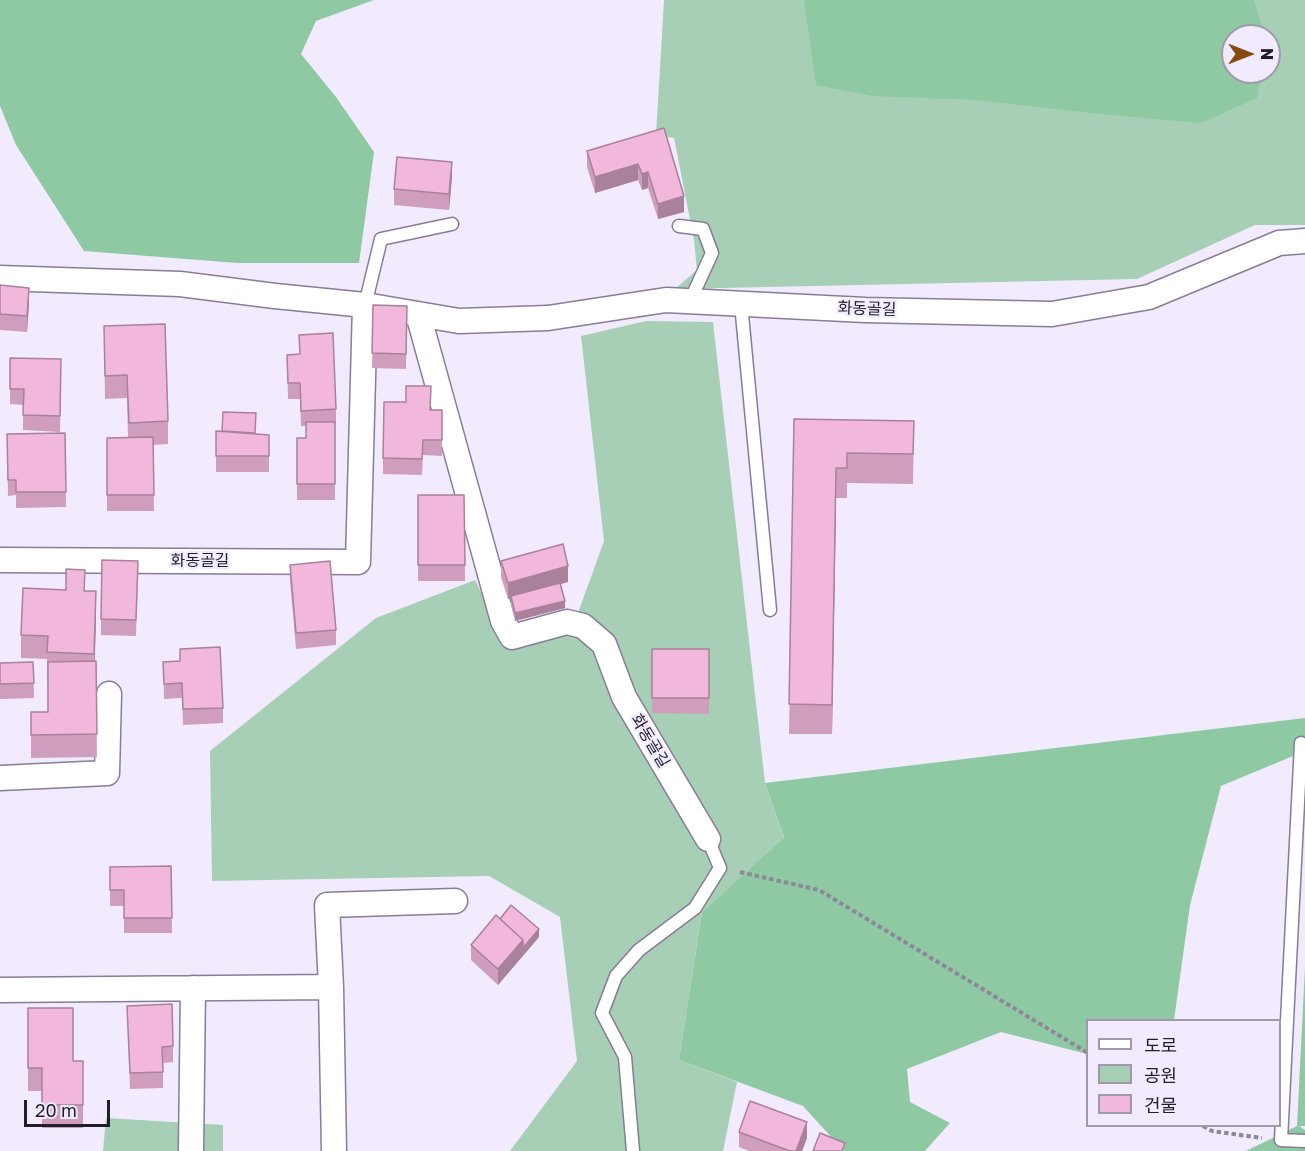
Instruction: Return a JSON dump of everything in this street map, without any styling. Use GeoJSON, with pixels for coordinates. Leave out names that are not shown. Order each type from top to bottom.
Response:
{"type":"FeatureCollection","features":[{"type":"Feature","properties":{"kind":"street","name":"화동골길"},"geometry":{"type":"LineString","coordinates":[[0,278],[180,284],[364,304],[459,321],[548,318],[666,300],[865,310],[1052,314],[1149,297],[1279,243],[1305,241]]}},
{"type":"Feature","properties":{"kind":"street","name":"화동골길"},"geometry":{"type":"LineString","coordinates":[[0,560],[358,562],[364,304]]}},
{"type":"Feature","properties":{"kind":"street","name":"화동골길"},"geometry":{"type":"LineString","coordinates":[[418,314],[503,621],[512,637],[567,622],[583,626],[604,644],[624,697],[708,839]]}},
{"type":"Feature","properties":{"kind":"street"},"geometry":{"type":"LineString","coordinates":[[0,778],[107,773],[109,694]]}},
{"type":"Feature","properties":{"kind":"street"},"geometry":{"type":"LineString","coordinates":[[334,1151],[327,905],[455,901]]}},
{"type":"Feature","properties":{"kind":"street"},"geometry":{"type":"LineString","coordinates":[[0,990],[331,987]]}},
{"type":"Feature","properties":{"kind":"street"},"geometry":{"type":"LineString","coordinates":[[191,1151],[193,988]]}},
{"type":"Feature","properties":{"kind":"lane"},"geometry":{"type":"LineString","coordinates":[[364,304],[381,239],[452,224]]}},
{"type":"Feature","properties":{"kind":"lane"},"geometry":{"type":"LineString","coordinates":[[679,226],[704,229],[712,253],[690,301]]}},
{"type":"Feature","properties":{"kind":"lane"},"geometry":{"type":"LineString","coordinates":[[741,304],[770,610]]}},
{"type":"Feature","properties":{"kind":"lane"},"geometry":{"type":"LineString","coordinates":[[1300,743],[1281,1140],[1305,1141]]}},
{"type":"Feature","properties":{"kind":"lane"},"geometry":{"type":"LineString","coordinates":[[633,1151],[625,1056],[602,1013],[615,976],[639,950],[695,908],[720,868],[708,839]]}},
{"type":"Feature","properties":{"kind":"path"},"geometry":{"type":"LineString","coordinates":[[720,868],[819,890],[1086,1052]]}},
{"type":"Feature","properties":{"kind":"path"},"geometry":{"type":"LineString","coordinates":[[1206,1127],[1212,1131],[1281,1140]]}},
{"type":"Feature","properties":{"kind":"green space"},"geometry":{"type":"Polygon","coordinates":[[[0,0],[374,0],[316,21],[301,54],[336,97],[374,152],[359,263],[237,263],[84,251],[16,145],[0,106],[0,0]]]}},
{"type":"Feature","properties":{"kind":"green space"},"geometry":{"type":"Polygon","coordinates":[[[664,0],[1305,0],[1305,225],[1255,225],[1137,279],[675,289],[697,270],[694,240],[674,138],[656,135],[664,0]]]}},
{"type":"Feature","properties":{"kind":"green space"},"geometry":{"type":"Polygon","coordinates":[[[804,0],[1254,0],[1261,24],[1221,24],[1221,84],[1260,84],[1257,98],[1201,123],[975,100],[872,96],[816,85],[804,0]]]}},
{"type":"Feature","properties":{"kind":"green space"},"geometry":{"type":"Polygon","coordinates":[[[646,321],[713,322],[765,783],[784,839],[702,912],[679,1060],[737,1082],[723,1151],[510,1151],[577,1061],[560,917],[489,876],[212,881],[210,751],[376,618],[475,580],[507,644],[578,613],[604,541],[581,336],[646,321]]]}},
{"type":"Feature","properties":{"kind":"green space"},"geometry":{"type":"Polygon","coordinates":[[[1305,718],[1305,751],[1221,786],[1190,905],[1174,1019],[1086,1019],[1086,1054],[1001,1032],[907,1069],[910,1102],[950,1123],[925,1151],[844,1151],[803,1106],[679,1060],[702,912],[784,838],[765,783],[1305,718]]]}},
{"type":"Feature","properties":{"kind":"green space"},"geometry":{"type":"Polygon","coordinates":[[[1305,967],[1305,1126],[1299,1126],[1305,1130],[1305,1151],[1246,1151],[1297,1126],[1305,967]]]}},
{"type":"Feature","properties":{"kind":"green space"},"geometry":{"type":"Polygon","coordinates":[[[106,1118],[223,1125],[223,1151],[103,1151],[106,1118]]]}},
{"type":"Feature","properties":{"kind":"building"},"geometry":{"type":"Polygon","coordinates":[[[664,128],[684,196],[658,204],[648,172],[642,174],[638,164],[595,177],[587,151],[664,128]]]}},
{"type":"Feature","properties":{"kind":"building"},"geometry":{"type":"Polygon","coordinates":[[[397,157],[452,162],[449,194],[394,189],[397,157]]]}},
{"type":"Feature","properties":{"kind":"building"},"geometry":{"type":"Polygon","coordinates":[[[0,285],[29,288],[27,316],[0,314],[0,285]]]}},
{"type":"Feature","properties":{"kind":"building"},"geometry":{"type":"Polygon","coordinates":[[[373,305],[407,306],[406,354],[372,353],[373,305]]]}},
{"type":"Feature","properties":{"kind":"building"},"geometry":{"type":"Polygon","coordinates":[[[165,324],[168,421],[129,423],[127,375],[105,376],[104,326],[165,324]]]}},
{"type":"Feature","properties":{"kind":"building"},"geometry":{"type":"Polygon","coordinates":[[[333,333],[336,409],[301,411],[300,383],[288,383],[287,355],[300,354],[299,335],[333,333]]]}},
{"type":"Feature","properties":{"kind":"building"},"geometry":{"type":"Polygon","coordinates":[[[10,358],[61,359],[60,416],[23,415],[24,389],[10,389],[10,358]]]}},
{"type":"Feature","properties":{"kind":"building"},"geometry":{"type":"Polygon","coordinates":[[[406,386],[431,386],[430,410],[442,410],[442,440],[423,440],[422,459],[383,458],[384,402],[406,402],[406,386]]]}},
{"type":"Feature","properties":{"kind":"building"},"geometry":{"type":"Polygon","coordinates":[[[223,412],[256,413],[255,433],[222,431],[223,412]]]}},
{"type":"Feature","properties":{"kind":"building"},"geometry":{"type":"Polygon","coordinates":[[[794,419],[914,421],[913,454],[847,453],[847,468],[836,468],[832,705],[789,704],[794,419]]]}},
{"type":"Feature","properties":{"kind":"building"},"geometry":{"type":"Polygon","coordinates":[[[306,422],[335,422],[335,484],[297,484],[297,438],[306,438],[306,422]]]}},
{"type":"Feature","properties":{"kind":"building"},"geometry":{"type":"Polygon","coordinates":[[[216,431],[269,435],[269,456],[216,456],[216,431]]]}},
{"type":"Feature","properties":{"kind":"building"},"geometry":{"type":"Polygon","coordinates":[[[65,433],[66,492],[16,492],[16,480],[8,480],[7,434],[65,433]]]}},
{"type":"Feature","properties":{"kind":"building"},"geometry":{"type":"Polygon","coordinates":[[[153,437],[154,495],[107,495],[107,438],[153,437]]]}},
{"type":"Feature","properties":{"kind":"building"},"geometry":{"type":"Polygon","coordinates":[[[418,495],[464,495],[465,565],[418,565],[418,495]]]}},
{"type":"Feature","properties":{"kind":"building"},"geometry":{"type":"Polygon","coordinates":[[[563,544],[568,566],[508,583],[501,561],[563,544]]]}},
{"type":"Feature","properties":{"kind":"building"},"geometry":{"type":"Polygon","coordinates":[[[102,560],[138,561],[136,620],[101,619],[102,560]]]}},
{"type":"Feature","properties":{"kind":"building"},"geometry":{"type":"Polygon","coordinates":[[[330,561],[336,630],[296,633],[290,565],[330,561]]]}},
{"type":"Feature","properties":{"kind":"building"},"geometry":{"type":"Polygon","coordinates":[[[66,569],[85,570],[84,591],[96,591],[94,654],[47,652],[48,636],[21,635],[23,588],[66,590],[66,569]]]}},
{"type":"Feature","properties":{"kind":"building"},"geometry":{"type":"Polygon","coordinates":[[[560,583],[565,601],[515,613],[511,596],[560,583]]]}},
{"type":"Feature","properties":{"kind":"building"},"geometry":{"type":"Polygon","coordinates":[[[220,647],[223,708],[183,709],[182,683],[164,684],[163,662],[180,661],[180,649],[220,647]]]}},
{"type":"Feature","properties":{"kind":"building"},"geometry":{"type":"Polygon","coordinates":[[[652,649],[709,649],[709,698],[652,698],[652,649]]]}},
{"type":"Feature","properties":{"kind":"building"},"geometry":{"type":"Polygon","coordinates":[[[96,661],[97,734],[31,735],[31,712],[48,712],[48,662],[96,661]]]}},
{"type":"Feature","properties":{"kind":"building"},"geometry":{"type":"Polygon","coordinates":[[[33,662],[34,683],[0,684],[0,663],[33,662]]]}},
{"type":"Feature","properties":{"kind":"building"},"geometry":{"type":"Polygon","coordinates":[[[171,866],[172,918],[124,918],[124,890],[110,890],[110,867],[171,866]]]}},
{"type":"Feature","properties":{"kind":"building"},"geometry":{"type":"Polygon","coordinates":[[[511,905],[539,929],[523,948],[523,940],[500,919],[511,905]]]}},
{"type":"Feature","properties":{"kind":"building"},"geometry":{"type":"Polygon","coordinates":[[[496,915],[523,940],[498,969],[471,945],[496,915]]]}},
{"type":"Feature","properties":{"kind":"building"},"geometry":{"type":"Polygon","coordinates":[[[172,1004],[173,1046],[162,1047],[163,1072],[130,1073],[127,1006],[172,1004]]]}},
{"type":"Feature","properties":{"kind":"building"},"geometry":{"type":"Polygon","coordinates":[[[28,1008],[73,1008],[73,1061],[83,1061],[83,1105],[42,1105],[42,1068],[28,1068],[28,1008]]]}},
{"type":"Feature","properties":{"kind":"building"},"geometry":{"type":"Polygon","coordinates":[[[750,1101],[807,1122],[796,1151],[790,1151],[739,1132],[750,1101]]]}},
{"type":"Feature","properties":{"kind":"building"},"geometry":{"type":"Polygon","coordinates":[[[820,1133],[845,1143],[842,1151],[813,1151],[820,1133]]]}}]}
